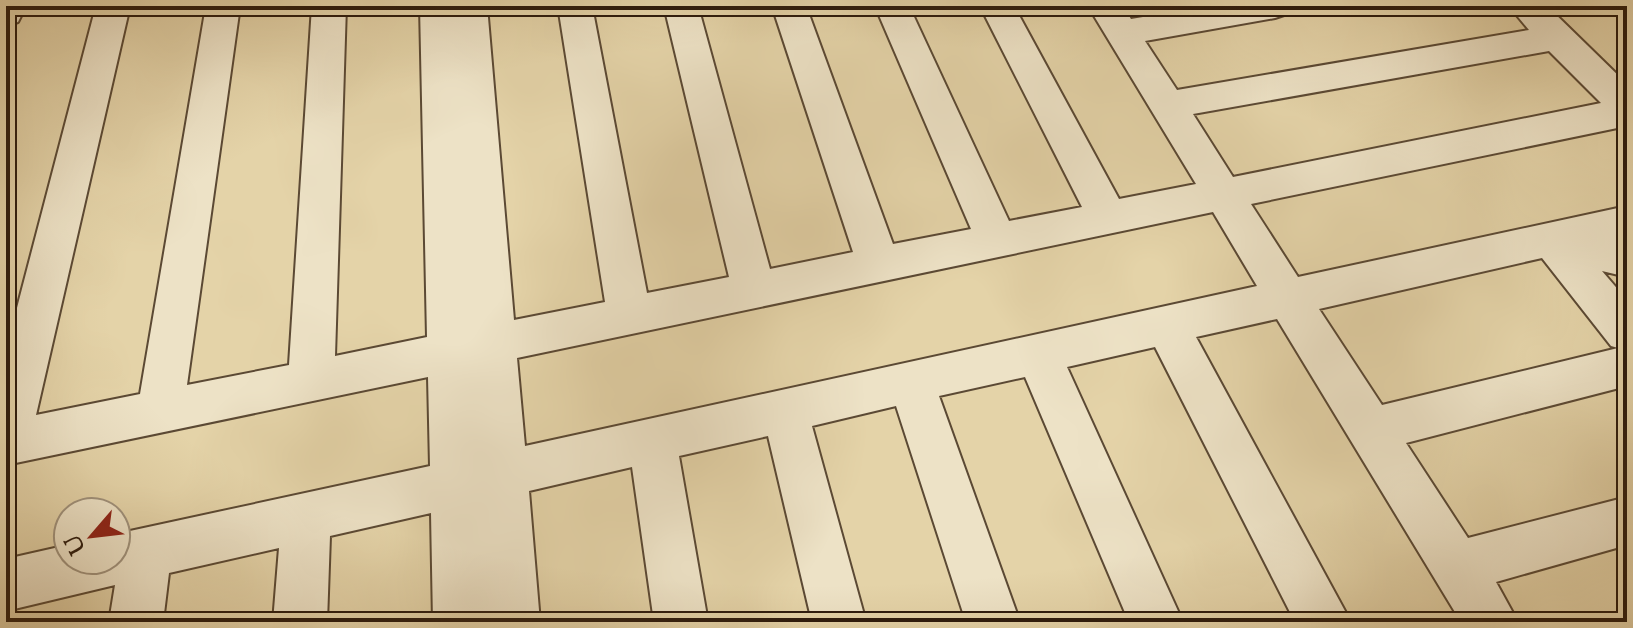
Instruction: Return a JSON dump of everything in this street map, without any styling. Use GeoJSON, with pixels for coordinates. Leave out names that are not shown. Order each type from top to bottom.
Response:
{"type":"FeatureCollection","features":[{"type":"Feature","properties":{"kind":"street"},"geometry":{"type":"LineString","coordinates":[[6,14],[9,6]]}},
{"type":"Feature","properties":{"kind":"street"},"geometry":{"type":"LineString","coordinates":[[113,6],[6,443],[448,353]]}},
{"type":"Feature","properties":{"kind":"street"},"geometry":{"type":"LineString","coordinates":[[160,412],[223,6]]}},
{"type":"Feature","properties":{"kind":"street"},"geometry":{"type":"LineString","coordinates":[[311,381],[329,6]]}},
{"type":"Feature","properties":{"kind":"street"},"geometry":{"type":"LineString","coordinates":[[437,6],[460,622]]}},
{"type":"Feature","properties":{"kind":"street"},"geometry":{"type":"LineString","coordinates":[[470,6],[513,622]]}},
{"type":"Feature","properties":{"kind":"street"},"geometry":{"type":"LineString","coordinates":[[575,6],[629,316]]}},
{"type":"Feature","properties":{"kind":"street"},"geometry":{"type":"LineString","coordinates":[[681,6],[754,290]]}},
{"type":"Feature","properties":{"kind":"street"},"geometry":{"type":"LineString","coordinates":[[789,6],[879,265]]}},
{"type":"Feature","properties":{"kind":"street"},"geometry":{"type":"LineString","coordinates":[[892,6],[997,241]]}},
{"type":"Feature","properties":{"kind":"street"},"geometry":{"type":"LineString","coordinates":[[997,6],[1108,218]]}},
{"type":"Feature","properties":{"kind":"street"},"geometry":{"type":"LineString","coordinates":[[1275,6],[1114,19],[1491,622]]}},
{"type":"Feature","properties":{"kind":"street"},"geometry":{"type":"LineString","coordinates":[[1526,6],[1627,110]]}},
{"type":"Feature","properties":{"kind":"street"},"geometry":{"type":"LineString","coordinates":[[1167,105],[1557,37]]}},
{"type":"Feature","properties":{"kind":"street"},"geometry":{"type":"LineString","coordinates":[[495,343],[1627,110]]}},
{"type":"Feature","properties":{"kind":"street"},"geometry":{"type":"LineString","coordinates":[[132,557],[1627,222]]}},
{"type":"Feature","properties":{"kind":"street"},"geometry":{"type":"LineString","coordinates":[[1551,239],[1627,260]]}},
{"type":"Feature","properties":{"kind":"street"},"geometry":{"type":"LineString","coordinates":[[1551,239],[1627,332]]}},
{"type":"Feature","properties":{"kind":"street"},"geometry":{"type":"LineString","coordinates":[[1167,326],[1324,622]]}},
{"type":"Feature","properties":{"kind":"street"},"geometry":{"type":"LineString","coordinates":[[1039,355],[1156,622]]}},
{"type":"Feature","properties":{"kind":"street"},"geometry":{"type":"LineString","coordinates":[[1370,430],[1627,366]]}},
{"type":"Feature","properties":{"kind":"street"},"geometry":{"type":"LineString","coordinates":[[911,383],[993,622]]}},
{"type":"Feature","properties":{"kind":"street"},"geometry":{"type":"LineString","coordinates":[[785,411],[839,622]]}},
{"type":"Feature","properties":{"kind":"street"},"geometry":{"type":"LineString","coordinates":[[652,440],[681,622]]}},
{"type":"Feature","properties":{"kind":"street"},"geometry":{"type":"LineString","coordinates":[[300,622],[306,518]]}},
{"type":"Feature","properties":{"kind":"street"},"geometry":{"type":"LineString","coordinates":[[1456,567],[1627,521]]}},
{"type":"Feature","properties":{"kind":"street"},"geometry":{"type":"LineString","coordinates":[[6,585],[52,575]]}},
{"type":"Feature","properties":{"kind":"street"},"geometry":{"type":"LineString","coordinates":[[129,576],[136,622]]}}]}
